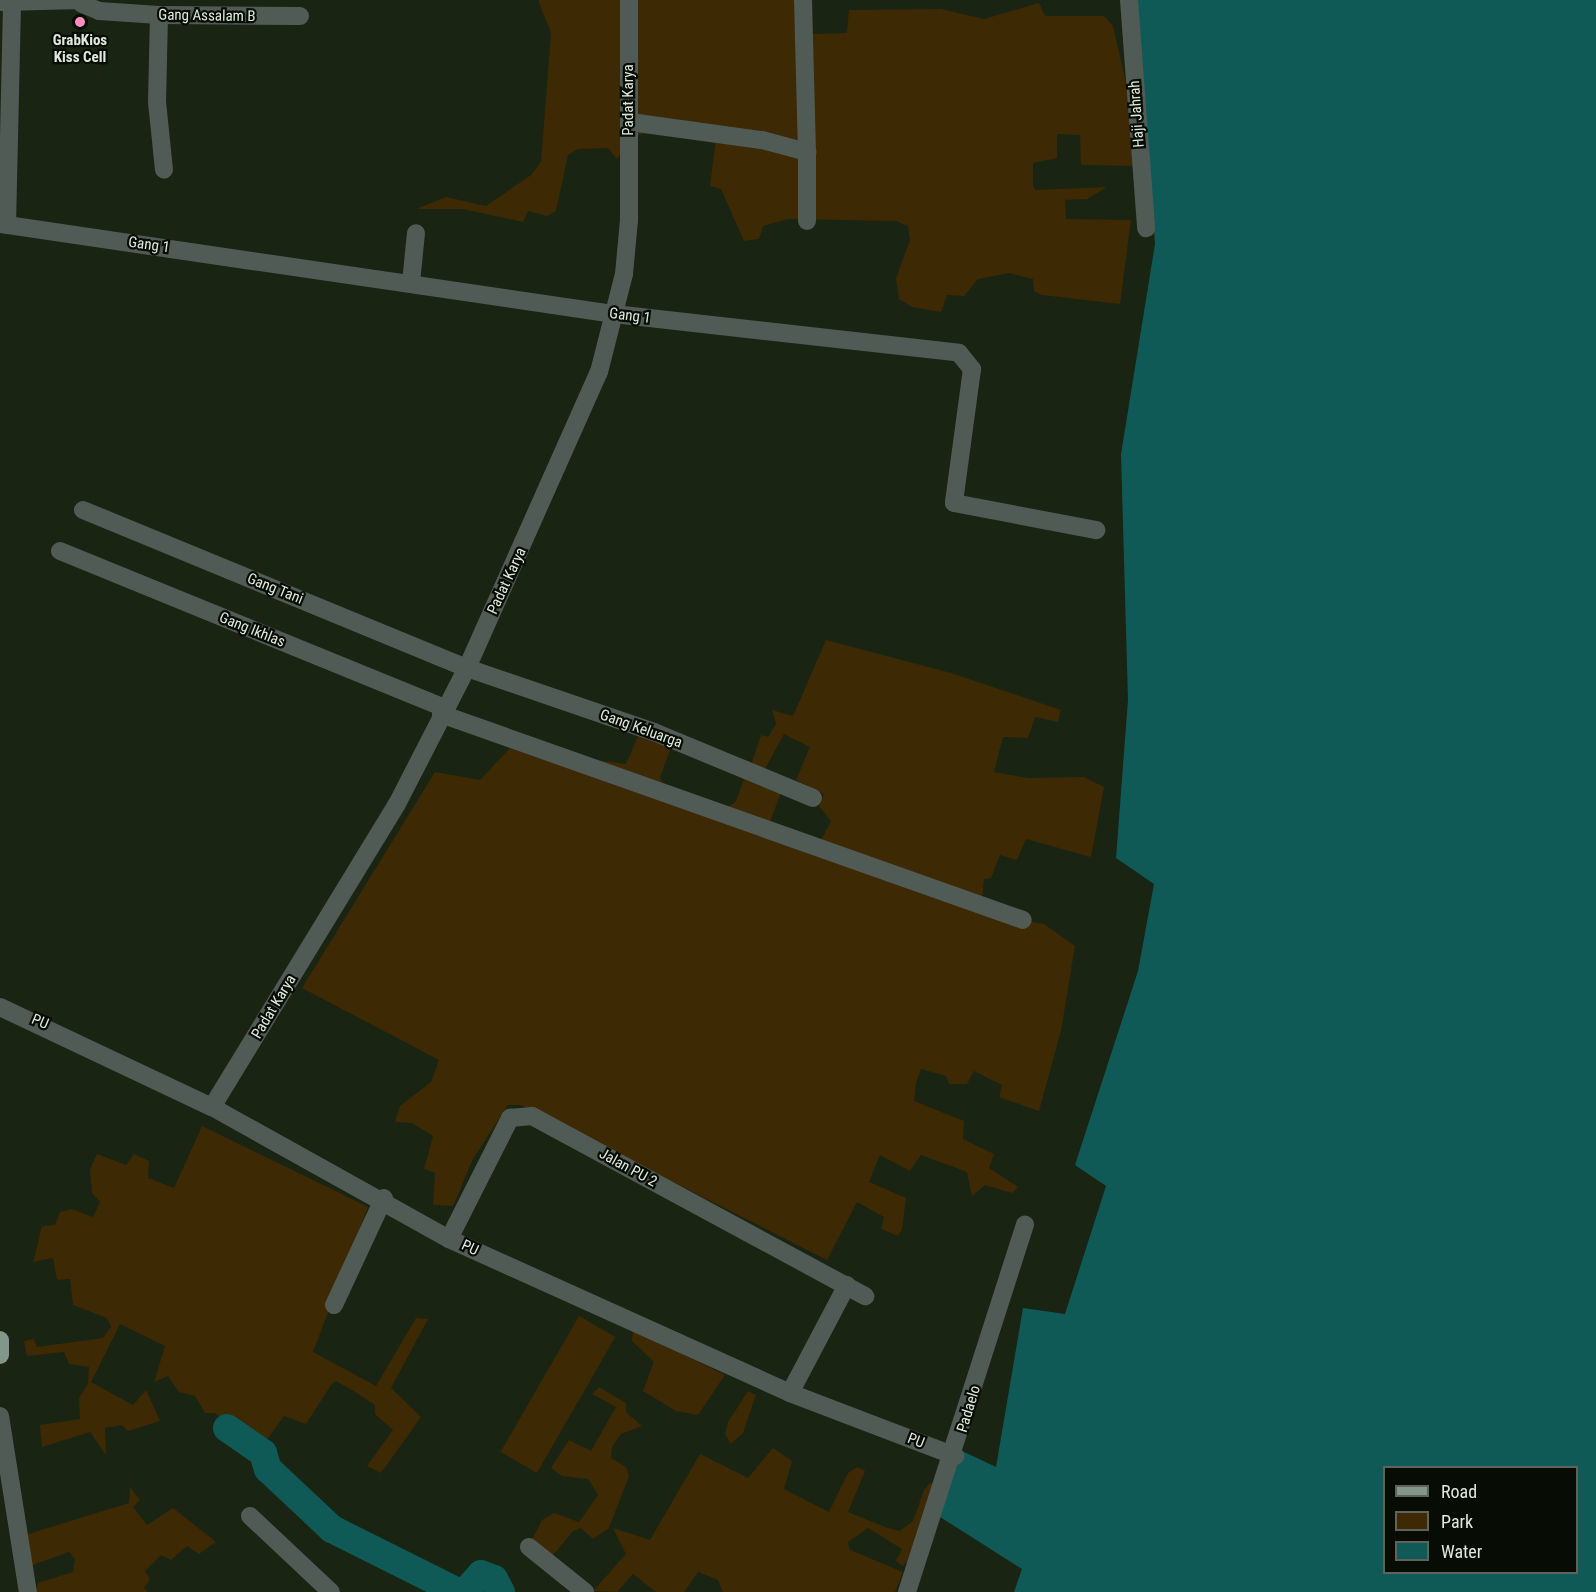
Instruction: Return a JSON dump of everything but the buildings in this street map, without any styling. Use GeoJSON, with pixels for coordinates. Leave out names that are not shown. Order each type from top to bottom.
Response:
{"type":"FeatureCollection","features":[{"type":"Feature","properties":{"kind":"street","name":"Padat Karya"},"geometry":{"type":"LineString","coordinates":[[212,1107],[397,804],[467,668],[599,372],[614,314],[629,220],[629,0]]}},
{"type":"Feature","properties":{"kind":"street"},"geometry":{"type":"LineString","coordinates":[[803,0],[807,221]]}},
{"type":"Feature","properties":{"kind":"street","name":"Haji Jahrah"},"geometry":{"type":"LineString","coordinates":[[1129,0],[1146,228]]}},
{"type":"Feature","properties":{"kind":"street"},"geometry":{"type":"LineString","coordinates":[[4,224],[6,2]]}},
{"type":"Feature","properties":{"kind":"street","name":"Gang Assalam B"},"geometry":{"type":"LineString","coordinates":[[6,2],[82,2],[99,11],[159,15],[300,16]]}},
{"type":"Feature","properties":{"kind":"street"},"geometry":{"type":"LineString","coordinates":[[159,15],[157,102],[164,170]]}},
{"type":"Feature","properties":{"kind":"street"},"geometry":{"type":"LineString","coordinates":[[630,122],[762,140],[807,152]]}},
{"type":"Feature","properties":{"kind":"street","name":"Gang 1"},"geometry":{"type":"LineString","coordinates":[[4,224],[614,314],[966,356],[972,369],[954,503],[1096,530]]}},
{"type":"Feature","properties":{"kind":"street"},"geometry":{"type":"LineString","coordinates":[[411,283],[416,233]]}},
{"type":"Feature","properties":{"kind":"street","name":"Gang Tani"},"geometry":{"type":"LineString","coordinates":[[83,510],[467,668]]}},
{"type":"Feature","properties":{"kind":"street","name":"Gang Ikhlas"},"geometry":{"type":"LineString","coordinates":[[60,551],[443,711],[1023,920]]}},
{"type":"Feature","properties":{"kind":"street","name":"Gang Keluarga"},"geometry":{"type":"LineString","coordinates":[[467,668],[654,732],[813,798]]}},
{"type":"Feature","properties":{"kind":"street","name":"PU"},"geometry":{"type":"LineString","coordinates":[[0,1007],[212,1107],[384,1198],[449,1239],[790,1393],[955,1456]]}},
{"type":"Feature","properties":{"kind":"street","name":"Jalan PU 2"},"geometry":{"type":"LineString","coordinates":[[449,1239],[510,1118],[532,1116],[865,1296]]}},
{"type":"Feature","properties":{"kind":"street"},"geometry":{"type":"LineString","coordinates":[[334,1305],[384,1198]]}},
{"type":"Feature","properties":{"kind":"street","name":"Padaelo"},"geometry":{"type":"LineString","coordinates":[[907,1592],[955,1456],[1025,1224]]}},
{"type":"Feature","properties":{"kind":"street"},"geometry":{"type":"LineString","coordinates":[[790,1393],[847,1285]]}},
{"type":"Feature","properties":{"kind":"street"},"geometry":{"type":"LineString","coordinates":[[0,1416],[28,1592]]}},
{"type":"Feature","properties":{"kind":"street"},"geometry":{"type":"LineString","coordinates":[[250,1515],[331,1592]]}},
{"type":"Feature","properties":{"kind":"street"},"geometry":{"type":"LineString","coordinates":[[529,1547],[585,1592]]}},
{"type":"Feature","properties":{"kind":"green space"},"geometry":{"type":"Polygon","coordinates":[[[538,0],[794,0],[795,32],[814,34],[847,33],[849,10],[941,9],[984,19],[1039,3],[1045,16],[1104,16],[1113,26],[1127,87],[1133,166],[1081,165],[1080,135],[1057,134],[1057,158],[1033,163],[1033,185],[1035,190],[1107,187],[1087,199],[1065,200],[1066,219],[1131,220],[1120,304],[1042,295],[1034,291],[1033,279],[1009,273],[978,279],[964,296],[947,295],[941,312],[912,307],[899,299],[896,278],[910,240],[908,226],[896,221],[788,219],[763,226],[759,239],[744,241],[721,189],[710,186],[716,138],[653,131],[632,137],[617,159],[608,148],[578,149],[568,155],[556,211],[547,216],[528,211],[523,222],[463,209],[416,209],[446,197],[486,206],[531,175],[541,162],[551,33],[538,0]]]}},
{"type":"Feature","properties":{"kind":"green space"},"geometry":{"type":"Polygon","coordinates":[[[826,640],[951,673],[1061,710],[1058,722],[1035,717],[1028,738],[1003,737],[994,772],[1028,778],[1084,777],[1104,787],[1091,857],[1026,839],[1017,860],[1000,855],[991,878],[984,879],[982,898],[1023,920],[1044,924],[1075,946],[1061,1031],[1039,1111],[999,1097],[1002,1085],[974,1071],[967,1084],[949,1084],[946,1076],[921,1069],[916,1083],[914,1101],[964,1121],[963,1139],[994,1154],[989,1168],[1018,1187],[1012,1193],[985,1185],[972,1196],[967,1172],[921,1155],[910,1171],[880,1155],[869,1182],[906,1198],[902,1229],[898,1236],[881,1229],[884,1217],[857,1202],[827,1260],[521,1105],[508,1105],[473,1159],[453,1206],[433,1205],[435,1173],[424,1169],[433,1136],[412,1123],[395,1122],[400,1106],[431,1082],[439,1060],[302,988],[435,772],[480,780],[510,748],[626,764],[639,734],[672,744],[660,778],[666,789],[726,807],[735,803],[745,777],[782,790],[768,827],[817,848],[831,821],[819,806],[824,794],[796,780],[810,747],[784,734],[765,769],[752,763],[761,735],[768,737],[776,724],[772,710],[793,716],[826,640]]]}},
{"type":"Feature","properties":{"kind":"green space"},"geometry":{"type":"Polygon","coordinates":[[[202,1126],[368,1207],[313,1352],[376,1386],[416,1318],[428,1319],[391,1388],[421,1417],[381,1473],[367,1466],[393,1430],[375,1414],[375,1405],[352,1390],[336,1381],[331,1385],[306,1424],[284,1416],[261,1448],[215,1413],[205,1413],[195,1396],[179,1392],[168,1376],[154,1382],[165,1346],[120,1324],[91,1382],[133,1405],[146,1390],[160,1421],[128,1431],[122,1425],[105,1428],[106,1455],[90,1432],[42,1447],[40,1425],[80,1419],[79,1398],[88,1384],[89,1367],[69,1364],[64,1352],[27,1356],[24,1341],[34,1339],[37,1347],[103,1338],[111,1327],[107,1318],[73,1305],[70,1279],[57,1280],[53,1258],[33,1262],[42,1226],[55,1225],[60,1212],[72,1209],[93,1217],[100,1202],[92,1193],[90,1169],[97,1154],[126,1165],[134,1154],[149,1161],[148,1178],[174,1188],[202,1126]]]}},
{"type":"Feature","properties":{"kind":"green space"},"geometry":{"type":"Polygon","coordinates":[[[579,1316],[615,1337],[537,1473],[501,1452],[579,1316]]]}},
{"type":"Feature","properties":{"kind":"green space"},"geometry":{"type":"Polygon","coordinates":[[[633,1330],[725,1375],[698,1415],[676,1411],[643,1391],[654,1362],[632,1341],[633,1330]]]}},
{"type":"Feature","properties":{"kind":"green space"},"geometry":{"type":"Polygon","coordinates":[[[599,1387],[626,1403],[626,1412],[642,1426],[621,1434],[612,1447],[611,1458],[626,1467],[629,1476],[609,1528],[593,1539],[581,1528],[573,1531],[549,1560],[531,1542],[542,1520],[554,1513],[579,1522],[598,1495],[588,1479],[562,1476],[551,1468],[569,1440],[591,1451],[616,1407],[592,1394],[599,1387]]]}},
{"type":"Feature","properties":{"kind":"green space"},"geometry":{"type":"Polygon","coordinates":[[[748,1391],[756,1395],[743,1433],[731,1444],[725,1434],[728,1422],[748,1391]]]}},
{"type":"Feature","properties":{"kind":"green space"},"geometry":{"type":"Polygon","coordinates":[[[773,1448],[792,1461],[784,1489],[829,1512],[848,1473],[857,1467],[865,1471],[848,1512],[900,1531],[913,1521],[924,1490],[930,1483],[935,1485],[910,1559],[903,1566],[896,1561],[902,1549],[868,1528],[848,1542],[850,1550],[903,1572],[895,1592],[723,1592],[718,1580],[698,1572],[684,1592],[656,1592],[633,1574],[617,1592],[593,1591],[626,1554],[613,1528],[650,1540],[700,1454],[748,1478],[773,1448]]]}},
{"type":"Feature","properties":{"kind":"green space"},"geometry":{"type":"Polygon","coordinates":[[[130,1487],[140,1500],[133,1507],[147,1525],[173,1508],[216,1542],[199,1554],[187,1546],[171,1560],[161,1555],[145,1571],[150,1579],[144,1588],[148,1592],[36,1592],[38,1583],[73,1572],[75,1559],[69,1552],[30,1566],[25,1535],[129,1503],[130,1487]]]}},
{"type":"Feature","properties":{"kind":"water"},"geometry":{"type":"Polygon","coordinates":[[[1137,0],[1596,0],[1596,1592],[1014,1592],[1022,1569],[937,1515],[962,1451],[996,1467],[1023,1308],[1065,1314],[1106,1186],[1075,1165],[1138,971],[1154,884],[1116,858],[1128,700],[1121,454],[1155,244],[1137,0]]]}},
{"type":"Feature","properties":{"kind":"waterway"},"geometry":{"type":"LineString","coordinates":[[227,1428],[263,1453],[268,1469],[332,1529],[458,1592]]}},
{"type":"Feature","properties":{"kind":"waterway"},"geometry":{"type":"LineString","coordinates":[[465,1592],[481,1574],[494,1579],[501,1592]]}},
{"type":"Feature","properties":{"kind":"place","name":"GrabKios Kiss Cell"},"geometry":{"type":"Point","coordinates":[80,22]}}]}
